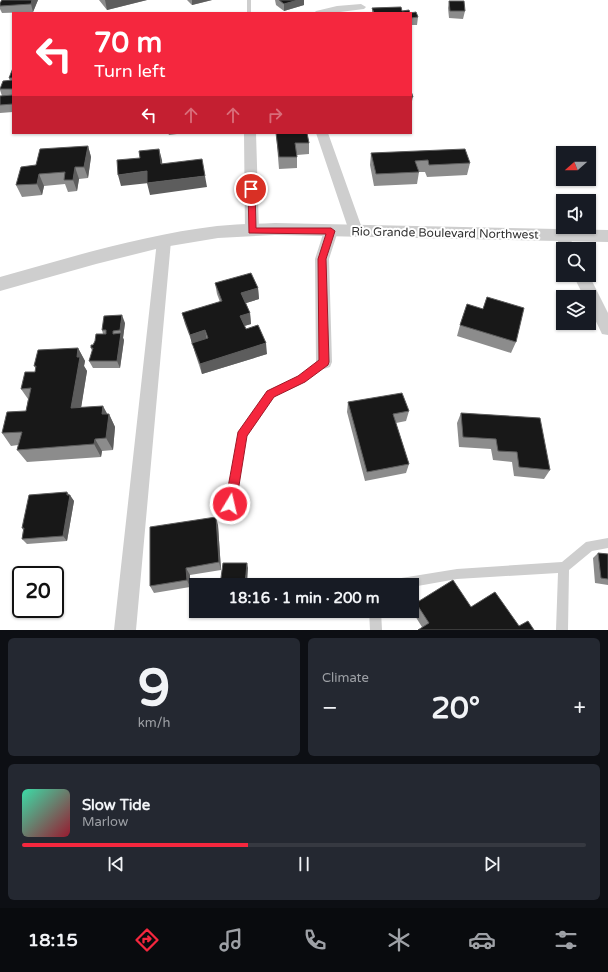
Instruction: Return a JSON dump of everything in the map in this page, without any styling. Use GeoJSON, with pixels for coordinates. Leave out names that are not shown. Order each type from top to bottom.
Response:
{"type":"FeatureCollection","features":[{"type":"Feature","properties":{"kind":"street"},"geometry":{"type":"LineString","coordinates":[[323,12],[337,8],[361,7]]}},
{"type":"Feature","properties":{"kind":"street"},"geometry":{"type":"LineString","coordinates":[[250,134],[252,231]]}},
{"type":"Feature","properties":{"kind":"street"},"geometry":{"type":"LineString","coordinates":[[322,134],[356,231]]}},
{"type":"Feature","properties":{"kind":"street","name":"Rio Grande Boulevard Northwest"},"geometry":{"type":"LineString","coordinates":[[0,284],[96,257],[164,241],[218,232],[275,230],[356,231],[565,242],[608,236]]}},
{"type":"Feature","properties":{"kind":"street"},"geometry":{"type":"LineString","coordinates":[[324,362],[322,259],[331,231]]}},
{"type":"Feature","properties":{"kind":"street"},"geometry":{"type":"LineString","coordinates":[[125,630],[164,241]]}},
{"type":"Feature","properties":{"kind":"street"},"geometry":{"type":"LineString","coordinates":[[584,282],[608,329]]}},
{"type":"Feature","properties":{"kind":"lane"},"geometry":{"type":"LineString","coordinates":[[249,0],[249,12]]}},
{"type":"Feature","properties":{"kind":"lane"},"geometry":{"type":"LineString","coordinates":[[228,518],[242,435],[270,394],[302,379],[324,362]]}},
{"type":"Feature","properties":{"kind":"lane"},"geometry":{"type":"LineString","coordinates":[[419,580],[457,574],[564,567],[590,546],[608,544]]}},
{"type":"Feature","properties":{"kind":"lane"},"geometry":{"type":"LineString","coordinates":[[562,630],[564,567]]}},
{"type":"Feature","properties":{"kind":"lane"},"geometry":{"type":"LineString","coordinates":[[375,618],[376,630]]}},
{"type":"Feature","properties":{"kind":"building"},"geometry":{"type":"Polygon","coordinates":[[[2,0],[32,0],[31,4],[0,6],[2,0]]]}},
{"type":"Feature","properties":{"kind":"building"},"geometry":{"type":"Polygon","coordinates":[[[279,0],[298,0],[284,4],[279,0]]]}},
{"type":"Feature","properties":{"kind":"building"},"geometry":{"type":"Polygon","coordinates":[[[449,1],[464,1],[465,11],[450,11],[449,1]]]}},
{"type":"Feature","properties":{"kind":"building"},"geometry":{"type":"Polygon","coordinates":[[[401,7],[402,11],[409,10],[410,12],[374,12],[372,8],[401,7]]]}},
{"type":"Feature","properties":{"kind":"building"},"geometry":{"type":"Polygon","coordinates":[[[416,12],[418,17],[412,18],[412,13],[416,12]]]}},
{"type":"Feature","properties":{"kind":"building"},"geometry":{"type":"Polygon","coordinates":[[[12,70],[12,78],[9,78],[12,70]]]}},
{"type":"Feature","properties":{"kind":"building"},"geometry":{"type":"Polygon","coordinates":[[[12,80],[12,89],[0,89],[3,81],[12,80]]]}},
{"type":"Feature","properties":{"kind":"building"},"geometry":{"type":"Polygon","coordinates":[[[12,95],[12,104],[0,105],[0,96],[12,95]]]}},
{"type":"Feature","properties":{"kind":"building"},"geometry":{"type":"Polygon","coordinates":[[[276,134],[307,134],[309,143],[295,143],[297,157],[279,157],[276,134]]]}},
{"type":"Feature","properties":{"kind":"building"},"geometry":{"type":"Polygon","coordinates":[[[88,146],[84,167],[75,167],[73,180],[64,180],[65,172],[39,174],[37,184],[16,185],[21,167],[36,165],[40,149],[88,146]]]}},
{"type":"Feature","properties":{"kind":"building"},"geometry":{"type":"Polygon","coordinates":[[[159,149],[161,164],[202,159],[205,176],[147,183],[147,171],[118,175],[117,160],[140,158],[139,151],[159,149]]]}},
{"type":"Feature","properties":{"kind":"building"},"geometry":{"type":"Polygon","coordinates":[[[465,149],[470,163],[429,165],[428,160],[415,161],[419,172],[376,174],[371,153],[465,149]]]}},
{"type":"Feature","properties":{"kind":"building"},"geometry":{"type":"Polygon","coordinates":[[[251,273],[258,288],[241,293],[250,313],[240,316],[246,329],[258,325],[266,343],[200,364],[192,343],[208,338],[205,330],[190,335],[182,313],[222,301],[215,283],[251,273]]]}},
{"type":"Feature","properties":{"kind":"building"},"geometry":{"type":"Polygon","coordinates":[[[487,297],[524,308],[516,342],[460,325],[467,304],[483,309],[487,297]]]}},
{"type":"Feature","properties":{"kind":"building"},"geometry":{"type":"Polygon","coordinates":[[[122,315],[120,330],[113,331],[113,334],[121,333],[117,361],[89,361],[93,348],[91,348],[91,345],[93,345],[95,341],[96,334],[106,334],[106,330],[102,330],[104,316],[122,315]]]}},
{"type":"Feature","properties":{"kind":"building"},"geometry":{"type":"Polygon","coordinates":[[[78,348],[77,357],[80,357],[71,408],[103,406],[102,414],[109,414],[106,438],[95,439],[94,444],[17,450],[22,432],[2,433],[7,412],[26,411],[31,388],[21,389],[25,372],[35,372],[36,366],[34,366],[38,350],[78,348]]]}},
{"type":"Feature","properties":{"kind":"building"},"geometry":{"type":"Polygon","coordinates":[[[402,393],[409,411],[393,414],[409,464],[367,472],[348,402],[402,393]]]}},
{"type":"Feature","properties":{"kind":"building"},"geometry":{"type":"Polygon","coordinates":[[[461,413],[540,418],[550,470],[519,467],[517,452],[498,451],[496,439],[463,437],[461,413]]]}},
{"type":"Feature","properties":{"kind":"building"},"geometry":{"type":"Polygon","coordinates":[[[67,492],[67,495],[70,495],[63,536],[22,539],[24,528],[22,528],[29,495],[67,492]]]}},
{"type":"Feature","properties":{"kind":"building"},"geometry":{"type":"Polygon","coordinates":[[[216,517],[219,562],[186,568],[187,580],[150,586],[150,527],[216,517]]]}},
{"type":"Feature","properties":{"kind":"building"},"geometry":{"type":"Polygon","coordinates":[[[598,553],[608,554],[608,579],[601,578],[598,553]]]}},
{"type":"Feature","properties":{"kind":"building"},"geometry":{"type":"Polygon","coordinates":[[[223,563],[247,563],[246,578],[221,578],[223,563]]]}},
{"type":"Feature","properties":{"kind":"building"},"geometry":{"type":"Polygon","coordinates":[[[453,580],[471,607],[495,592],[519,626],[528,621],[534,630],[418,630],[429,623],[419,608],[419,601],[453,580]]]}},
{"type":"Feature","properties":{"kind":"route"},"geometry":{"type":"LineString","coordinates":[[230,504],[242,435],[270,394],[302,379],[324,362],[322,259],[331,231],[252,231],[251,189]]}}]}
